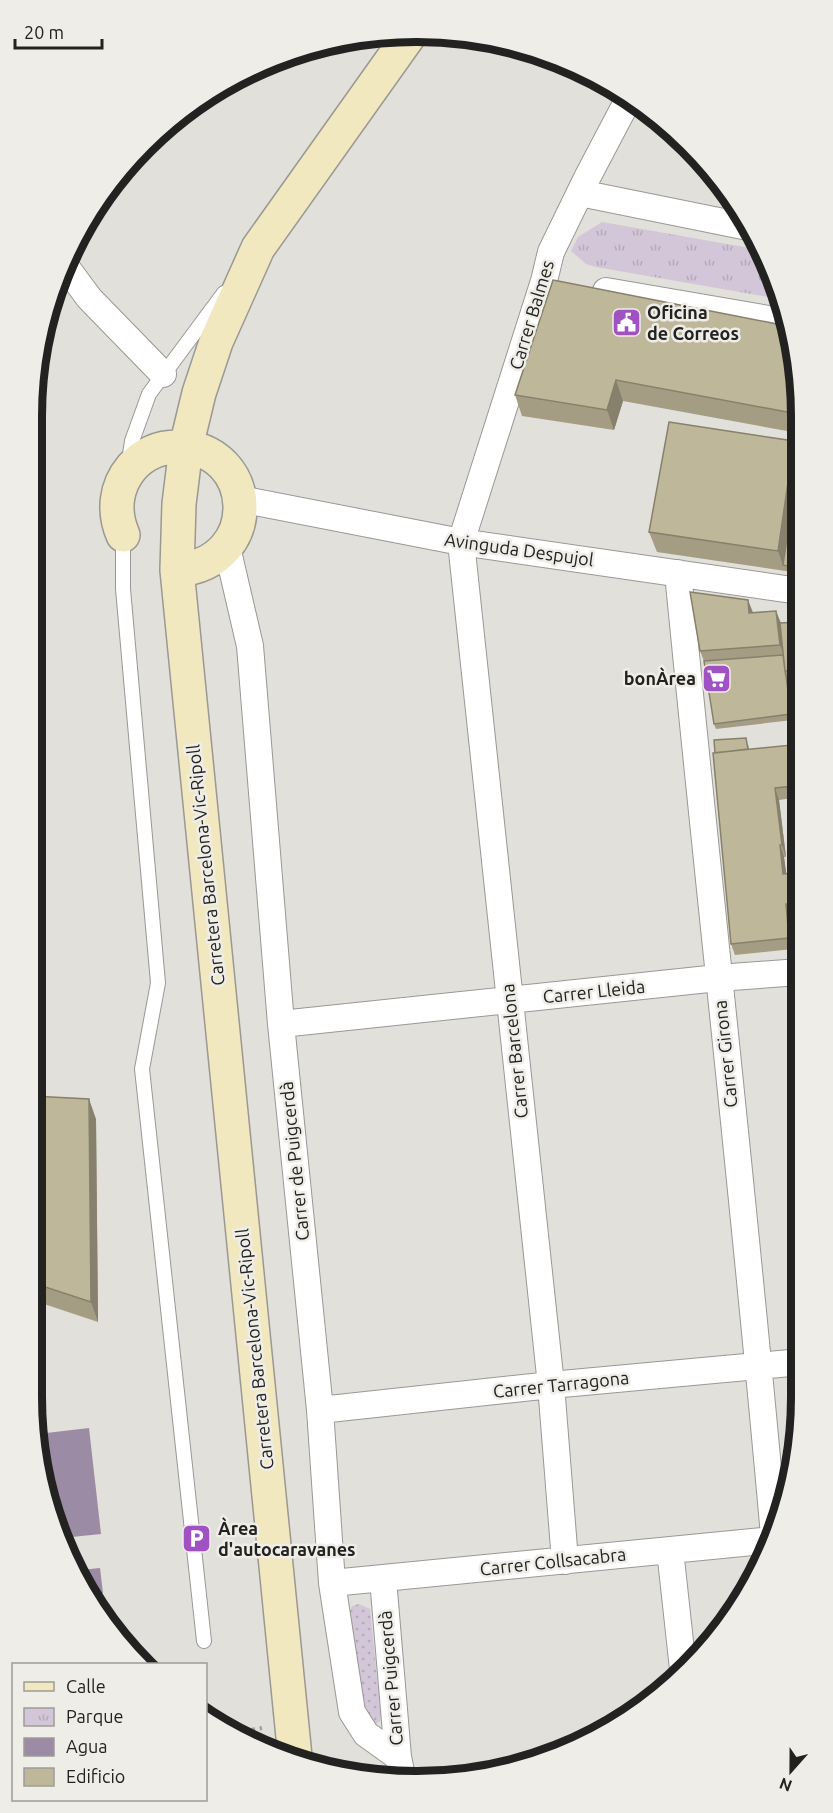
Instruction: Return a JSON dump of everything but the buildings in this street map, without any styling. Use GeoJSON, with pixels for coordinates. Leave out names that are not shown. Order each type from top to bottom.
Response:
{"type":"FeatureCollection","features":[{"type":"Feature","properties":{"kind":"street","name":"Carretera Barcelona-Vic-Ripoll"},"geometry":{"type":"LineString","coordinates":[[295,1751],[177,570],[179,504],[186,447],[198,393],[216,342],[258,248],[404,42]]}},
{"type":"Feature","properties":{"kind":"street","name":"Carrer Balmes"},"geometry":{"type":"LineString","coordinates":[[461,542],[563,284],[551,252],[625,105]]}},
{"type":"Feature","properties":{"kind":"street"},"geometry":{"type":"LineString","coordinates":[[580,193],[739,225]]}},
{"type":"Feature","properties":{"kind":"street"},"geometry":{"type":"LineString","coordinates":[[71,273],[89,298],[163,374]]}},
{"type":"Feature","properties":{"kind":"street"},"geometry":{"type":"LineString","coordinates":[[563,284],[778,321]]}},
{"type":"Feature","properties":{"kind":"street"},"geometry":{"type":"LineString","coordinates":[[123,535],[118,525],[117,503],[122,482],[136,462],[153,452],[172,447],[186,447],[202,451],[227,470],[240,499],[240,516],[236,532],[227,547],[217,557],[191,569],[177,570]]}},
{"type":"Feature","properties":{"kind":"street","name":"Avinguda Despujol"},"geometry":{"type":"LineString","coordinates":[[240,499],[461,542],[791,590]]}},
{"type":"Feature","properties":{"kind":"street","name":"Carrer Barcelona"},"geometry":{"type":"LineString","coordinates":[[461,542],[551,1385],[565,1561]]}},
{"type":"Feature","properties":{"kind":"street","name":"Carrer de Puigcerdà"},"geometry":{"type":"LineString","coordinates":[[227,547],[250,646],[280,1024],[320,1410],[332,1583],[352,1712],[366,1734],[400,1767]]}},
{"type":"Feature","properties":{"kind":"street","name":"Carrer Girona"},"geometry":{"type":"LineString","coordinates":[[678,573],[759,1366],[771,1516]]}},
{"type":"Feature","properties":{"kind":"street","name":"Carrer Lleida"},"geometry":{"type":"LineString","coordinates":[[280,1024],[509,1002],[718,978],[791,973]]}},
{"type":"Feature","properties":{"kind":"street","name":"Carrer Tarragona"},"geometry":{"type":"LineString","coordinates":[[320,1410],[551,1385],[791,1363]]}},
{"type":"Feature","properties":{"kind":"street","name":"Carrer Collsacabra"},"geometry":{"type":"LineString","coordinates":[[332,1583],[762,1539]]}},
{"type":"Feature","properties":{"kind":"street"},"geometry":{"type":"LineString","coordinates":[[670,1550],[682,1660]]}},
{"type":"Feature","properties":{"kind":"street","name":"Carrer Puigcerdà"},"geometry":{"type":"LineString","coordinates":[[383,1579],[400,1767]]}},
{"type":"Feature","properties":{"kind":"lane"},"geometry":{"type":"LineString","coordinates":[[128,472],[132,441],[149,394],[258,248]]}},
{"type":"Feature","properties":{"kind":"lane"},"geometry":{"type":"LineString","coordinates":[[123,535],[123,589],[158,983],[142,1069],[204,1641]]}},
{"type":"Feature","properties":{"kind":"green space"},"geometry":{"type":"Polygon","coordinates":[[[602,222],[751,248],[771,298],[586,264],[571,251],[578,237],[602,222]]]}},
{"type":"Feature","properties":{"kind":"green space"},"geometry":{"type":"Polygon","coordinates":[[[359,1604],[370,1609],[381,1716],[380,1721],[376,1724],[371,1721],[357,1693],[349,1614],[352,1606],[359,1604]]]}},
{"type":"Feature","properties":{"kind":"water"},"geometry":{"type":"Polygon","coordinates":[[[89,1428],[101,1534],[70,1537],[49,1470],[44,1433],[89,1428]]]}},
{"type":"Feature","properties":{"kind":"water"},"geometry":{"type":"Polygon","coordinates":[[[100,1568],[103,1593],[98,1594],[85,1570],[100,1568]]]}},
{"type":"Feature","properties":{"kind":"place","name":"Oficina de Correos"},"geometry":{"type":"Point","coordinates":[626,323]}},
{"type":"Feature","properties":{"kind":"place","name":"bonÀrea"},"geometry":{"type":"Point","coordinates":[717,679]}},
{"type":"Feature","properties":{"kind":"place","name":"Àrea d'autocaravanes"},"geometry":{"type":"Point","coordinates":[197,1539]}}]}
